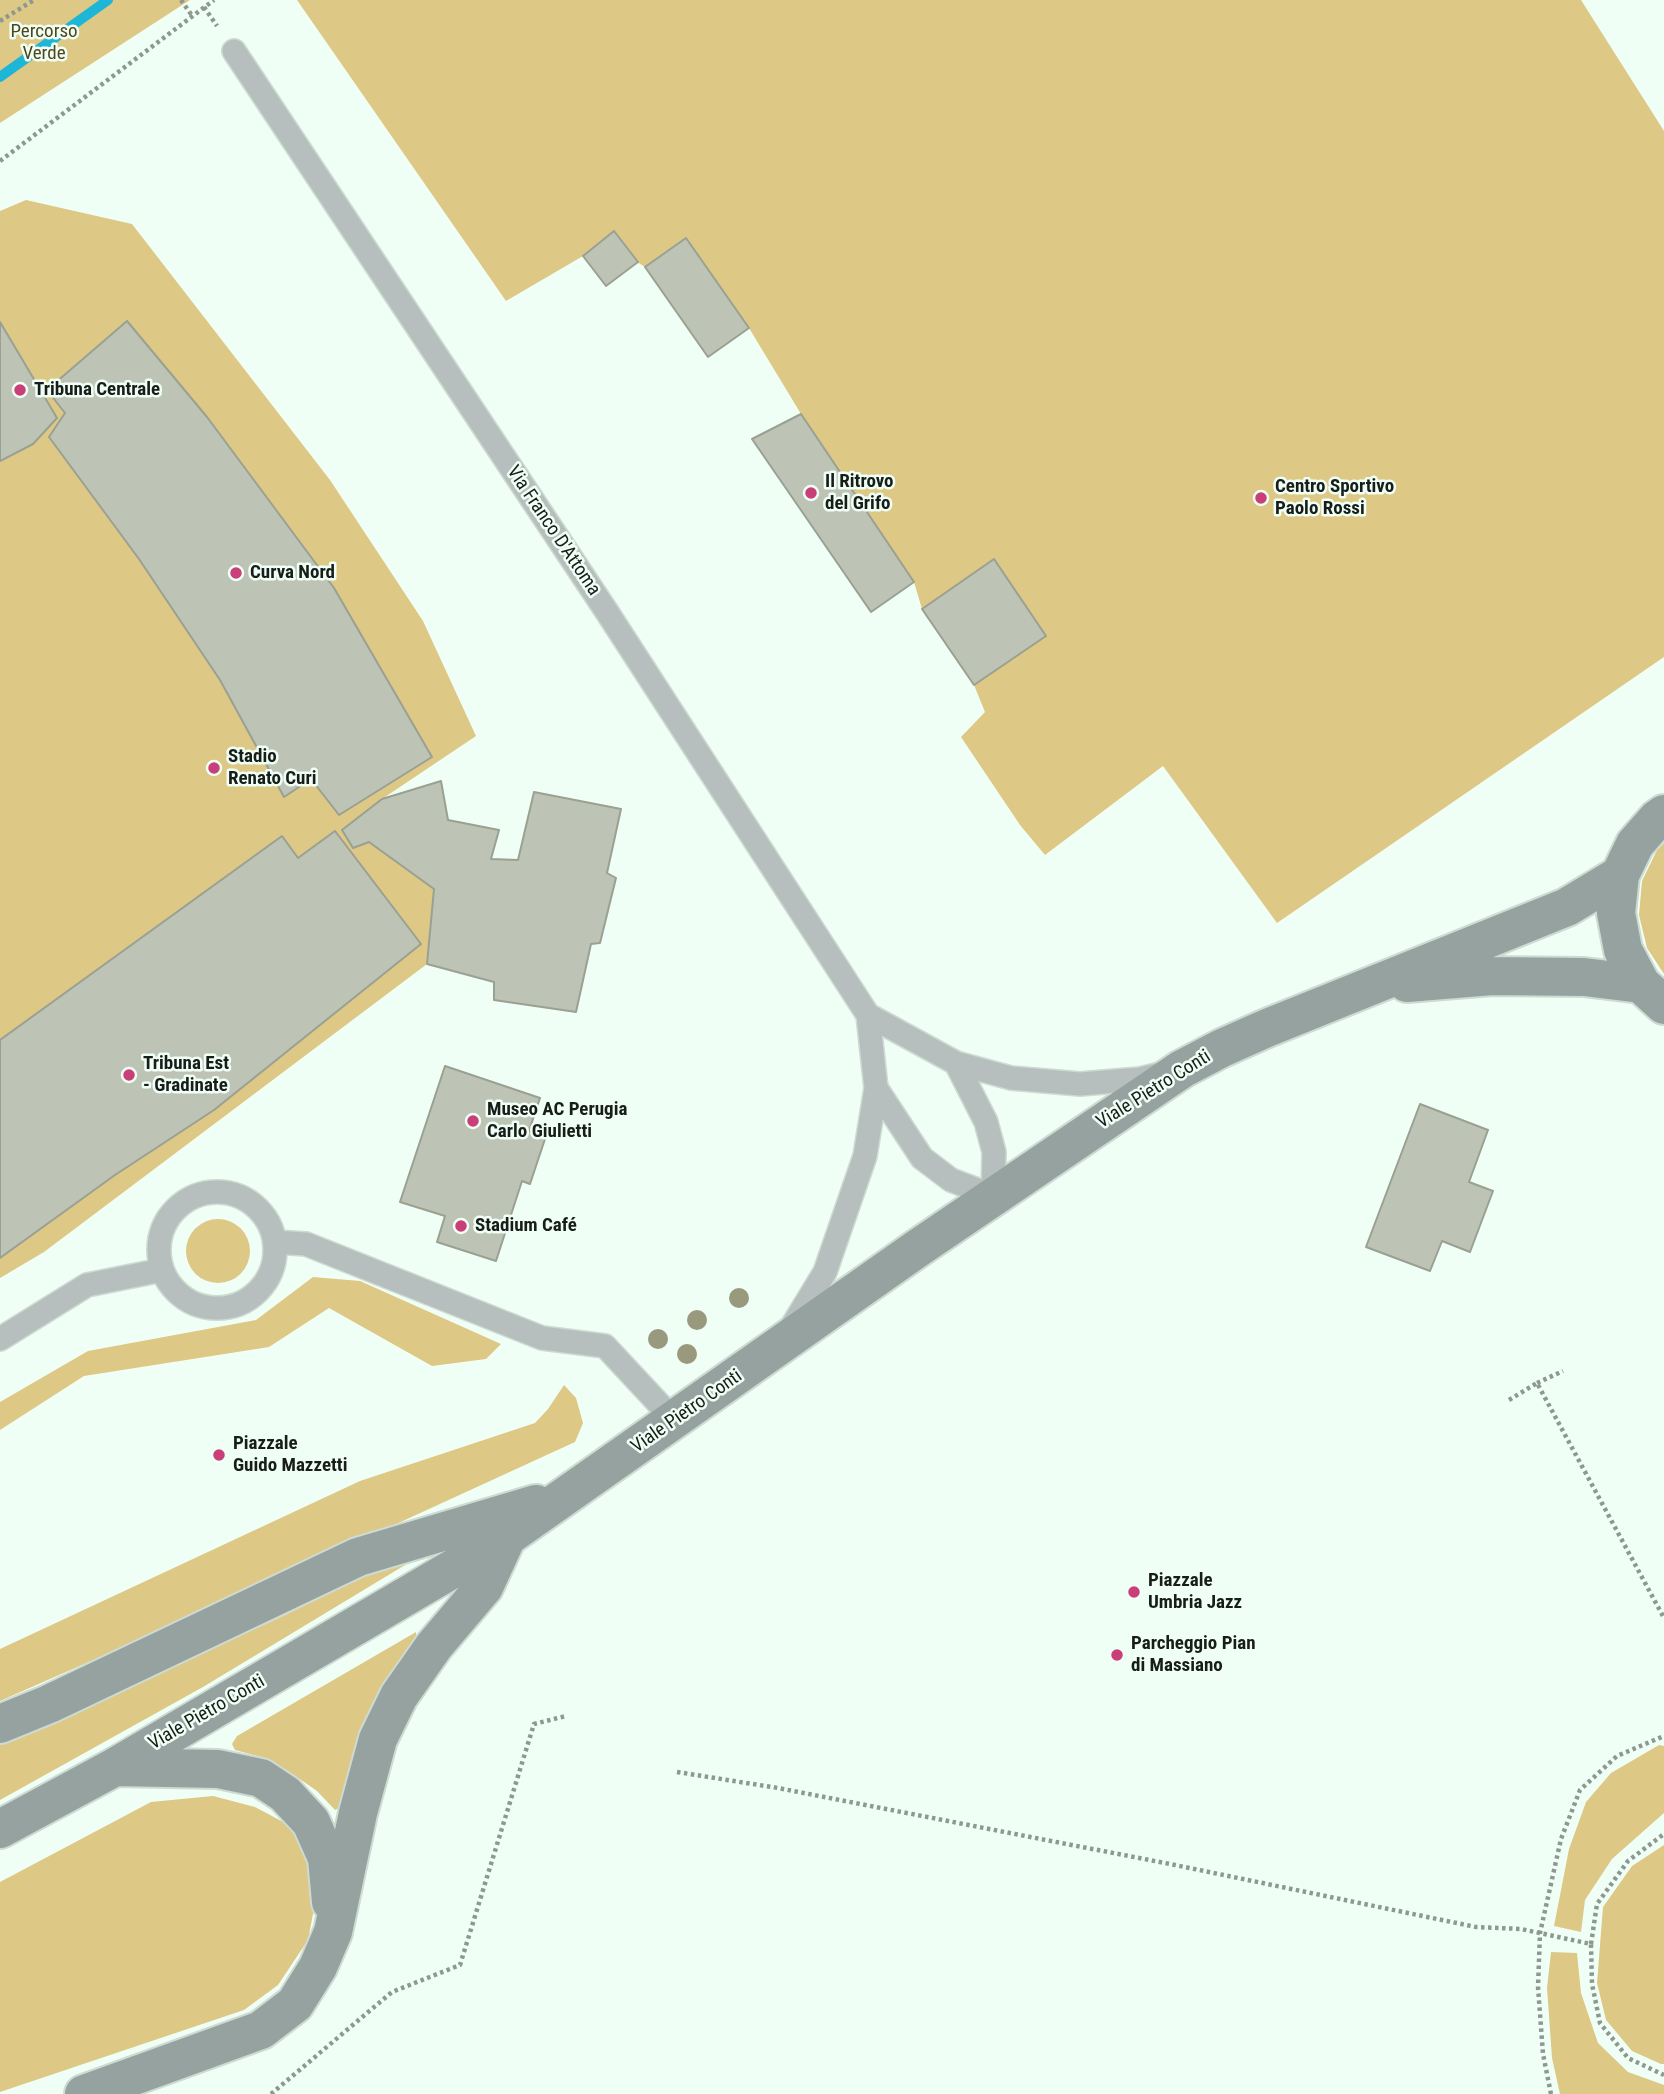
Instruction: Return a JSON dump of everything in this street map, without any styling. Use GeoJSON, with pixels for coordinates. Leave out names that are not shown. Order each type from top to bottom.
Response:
{"type":"FeatureCollection","features":[{"type":"Feature","properties":{"kind":"street","name":"Viale Pietro Conti"},"geometry":{"type":"LineString","coordinates":[[1652,994],[1623,950],[1616,913],[1620,875],[1635,844],[1657,818],[1664,814]]}},
{"type":"Feature","properties":{"kind":"street","name":"Viale Pietro Conti"},"geometry":{"type":"LineString","coordinates":[[0,1829],[115,1767],[506,1537],[993,1196],[1182,1069],[1222,1048],[1366,986],[1567,907],[1620,875]]}},
{"type":"Feature","properties":{"kind":"street","name":"Viale Pietro Conti"},"geometry":{"type":"LineString","coordinates":[[1366,986],[1492,976],[1584,977],[1652,994]]}},
{"type":"Feature","properties":{"kind":"street"},"geometry":{"type":"LineString","coordinates":[[0,1724],[49,1704],[358,1557],[568,1494]]}},
{"type":"Feature","properties":{"kind":"street"},"geometry":{"type":"LineString","coordinates":[[85,2094],[261,2030],[295,2004],[318,1967],[333,1932],[358,1813],[378,1740],[399,1696],[434,1646],[484,1587],[506,1537]]}},
{"type":"Feature","properties":{"kind":"street"},"geometry":{"type":"LineString","coordinates":[[115,1767],[218,1769],[261,1778],[285,1794],[311,1822],[327,1858],[333,1932]]}},
{"type":"Feature","properties":{"kind":"lane","name":"Via Franco D'Attoma"},"geometry":{"type":"LineString","coordinates":[[234,51],[607,612],[868,1015],[876,1088],[865,1156],[825,1272],[780,1346]]}},
{"type":"Feature","properties":{"kind":"lane","name":"Via Franco D'Attoma"},"geometry":{"type":"LineString","coordinates":[[868,1015],[956,1063],[1011,1078],[1080,1084],[1140,1079],[1182,1069]]}},
{"type":"Feature","properties":{"kind":"lane"},"geometry":{"type":"LineString","coordinates":[[956,1063],[986,1122],[994,1152],[993,1196]]}},
{"type":"Feature","properties":{"kind":"lane","name":"Via Franco D'Attoma"},"geometry":{"type":"LineString","coordinates":[[876,1088],[922,1158],[951,1180],[993,1196]]}},
{"type":"Feature","properties":{"kind":"lane"},"geometry":{"type":"LineString","coordinates":[[222,1191],[241,1196],[257,1207],[269,1223],[275,1242],[275,1261],[268,1279],[256,1294],[240,1304],[222,1308],[203,1307],[185,1300],[171,1287],[162,1270],[158,1251],[161,1231],[170,1214],[184,1201],[203,1192],[222,1191]]}},
{"type":"Feature","properties":{"kind":"lane"},"geometry":{"type":"LineString","coordinates":[[275,1242],[306,1244],[542,1338],[605,1346],[674,1420]]}},
{"type":"Feature","properties":{"kind":"lane"},"geometry":{"type":"LineString","coordinates":[[0,1339],[86,1285],[162,1270]]}},
{"type":"Feature","properties":{"kind":"path"},"geometry":{"type":"LineString","coordinates":[[0,21],[34,0]]}},
{"type":"Feature","properties":{"kind":"path"},"geometry":{"type":"LineString","coordinates":[[181,0],[193,17]]}},
{"type":"Feature","properties":{"kind":"path"},"geometry":{"type":"LineString","coordinates":[[0,161],[214,0]]}},
{"type":"Feature","properties":{"kind":"path"},"geometry":{"type":"LineString","coordinates":[[1509,1400],[1563,1371]]}},
{"type":"Feature","properties":{"kind":"path"},"geometry":{"type":"LineString","coordinates":[[1538,1383],[1664,1618]]}},
{"type":"Feature","properties":{"kind":"path"},"geometry":{"type":"LineString","coordinates":[[271,2094],[392,1992],[460,1965],[534,1724],[566,1717]]}},
{"type":"Feature","properties":{"kind":"path"},"geometry":{"type":"LineString","coordinates":[[1551,2094],[1543,2054],[1538,1987],[1540,1933],[1561,1839],[1580,1790],[1616,1756],[1664,1736]]}},
{"type":"Feature","properties":{"kind":"path"},"geometry":{"type":"LineString","coordinates":[[677,1772],[778,1788],[1175,1865],[1476,1927],[1521,1929],[1591,1944]]}},
{"type":"Feature","properties":{"kind":"path"},"geometry":{"type":"LineString","coordinates":[[1664,1834],[1628,1861],[1597,1904],[1591,1944],[1592,1984],[1600,2023],[1628,2058],[1664,2075]]}},
{"type":"Feature","properties":{"kind":"green space","name":"Percorso Verde"},"geometry":{"type":"Polygon","coordinates":[[[0,0],[190,0],[0,123],[0,0]]]}},
{"type":"Feature","properties":{"kind":"green space","name":"Centro Sportivo Paolo Rossi"},"geometry":{"type":"Polygon","coordinates":[[[297,0],[1581,0],[1664,131],[1664,657],[1277,923],[1163,766],[1045,855],[1020,825],[961,737],[985,712],[974,685],[922,609],[914,582],[801,414],[749,328],[686,239],[645,267],[637,262],[606,286],[583,256],[506,301],[297,0]]]}},
{"type":"Feature","properties":{"kind":"green space","name":"Stadio Renato Curi"},"geometry":{"type":"Polygon","coordinates":[[[26,200],[132,224],[330,480],[423,621],[476,736],[382,799],[343,830],[353,848],[369,842],[434,889],[427,964],[44,1252],[0,1278],[0,211],[26,200]]]}},
{"type":"Feature","properties":{"kind":"green space"},"geometry":{"type":"Polygon","coordinates":[[[1664,843],[1664,974],[1647,948],[1639,915],[1642,881],[1657,850],[1664,843]]]}},
{"type":"Feature","properties":{"kind":"green space"},"geometry":{"type":"Polygon","coordinates":[[[218,1219],[236,1225],[244,1233],[250,1251],[244,1269],[236,1277],[218,1283],[200,1277],[192,1269],[186,1251],[192,1233],[200,1225],[218,1219]]]}},
{"type":"Feature","properties":{"kind":"green space"},"geometry":{"type":"Polygon","coordinates":[[[313,1277],[360,1281],[501,1344],[486,1359],[432,1366],[329,1308],[269,1347],[84,1376],[0,1430],[0,1402],[88,1351],[256,1320],[313,1277]]]}},
{"type":"Feature","properties":{"kind":"green space"},"geometry":{"type":"Polygon","coordinates":[[[564,1385],[576,1398],[583,1423],[575,1442],[259,1587],[0,1701],[0,1649],[360,1481],[535,1423],[564,1385]]]}},
{"type":"Feature","properties":{"kind":"green space"},"geometry":{"type":"Polygon","coordinates":[[[425,1553],[203,1687],[0,1800],[0,1745],[283,1616],[401,1558],[425,1553]]]}},
{"type":"Feature","properties":{"kind":"green space"},"geometry":{"type":"Polygon","coordinates":[[[416,1632],[416,1644],[343,1806],[335,1810],[317,1791],[291,1773],[261,1757],[235,1750],[232,1744],[237,1736],[416,1632]]]}},
{"type":"Feature","properties":{"kind":"green space"},"geometry":{"type":"Polygon","coordinates":[[[1659,1745],[1664,1746],[1664,1813],[1612,1859],[1585,1900],[1581,1932],[1554,1926],[1569,1849],[1586,1802],[1611,1773],[1659,1745]]]}},
{"type":"Feature","properties":{"kind":"green space"},"geometry":{"type":"Polygon","coordinates":[[[213,1796],[255,1807],[287,1824],[308,1848],[318,1888],[308,1940],[278,1985],[244,2010],[0,2092],[0,1882],[151,1802],[213,1796]]]}},
{"type":"Feature","properties":{"kind":"green space"},"geometry":{"type":"Polygon","coordinates":[[[1664,1845],[1664,2064],[1661,2064],[1632,2051],[1606,2020],[1597,1983],[1603,1907],[1632,1866],[1664,1845]]]}},
{"type":"Feature","properties":{"kind":"green space"},"geometry":{"type":"Polygon","coordinates":[[[1551,1952],[1577,1953],[1581,1993],[1598,2043],[1628,2072],[1664,2085],[1664,2094],[1560,2094],[1552,2058],[1547,1988],[1551,1952]]]}},
{"type":"Feature","properties":{"kind":"building"},"geometry":{"type":"Polygon","coordinates":[[[614,231],[638,262],[606,286],[583,256],[614,231]]]}},
{"type":"Feature","properties":{"kind":"building"},"geometry":{"type":"Polygon","coordinates":[[[686,238],[749,328],[708,357],[645,267],[686,238]]]}},
{"type":"Feature","properties":{"kind":"building","name":"Curva Nord"},"geometry":{"type":"Polygon","coordinates":[[[127,321],[207,417],[334,588],[432,757],[339,815],[311,779],[284,797],[220,680],[139,559],[49,437],[65,413],[47,390],[127,321]]]}},
{"type":"Feature","properties":{"kind":"building","name":"Tribuna Centrale"},"geometry":{"type":"Polygon","coordinates":[[[0,322],[57,418],[33,444],[0,461],[0,322]]]}},
{"type":"Feature","properties":{"kind":"building"},"geometry":{"type":"Polygon","coordinates":[[[801,414],[914,582],[871,612],[752,439],[801,414]]]}},
{"type":"Feature","properties":{"kind":"building"},"geometry":{"type":"Polygon","coordinates":[[[994,559],[1046,636],[974,685],[922,609],[994,559]]]}},
{"type":"Feature","properties":{"kind":"building"},"geometry":{"type":"Polygon","coordinates":[[[441,781],[448,820],[499,830],[491,859],[518,860],[534,792],[621,809],[607,873],[616,878],[600,943],[591,944],[576,1012],[494,1000],[494,982],[427,964],[434,889],[369,842],[353,848],[342,830],[382,799],[441,781]]]}},
{"type":"Feature","properties":{"kind":"building","name":"Tribuna Est - Gradinate"},"geometry":{"type":"Polygon","coordinates":[[[335,831],[421,944],[214,1110],[115,1175],[0,1258],[0,1040],[282,836],[298,858],[335,831]]]}},
{"type":"Feature","properties":{"kind":"building"},"geometry":{"type":"Polygon","coordinates":[[[445,1066],[540,1098],[529,1131],[546,1136],[530,1184],[522,1181],[496,1261],[437,1242],[445,1216],[400,1202],[445,1066]]]}},
{"type":"Feature","properties":{"kind":"building"},"geometry":{"type":"Polygon","coordinates":[[[1420,1104],[1488,1130],[1469,1182],[1493,1191],[1470,1252],[1442,1241],[1430,1271],[1366,1247],[1420,1104]]]}},
{"type":"Feature","properties":{"kind":"waterway"},"geometry":{"type":"LineString","coordinates":[[0,77],[108,0]]}},
{"type":"Feature","properties":{"kind":"place","name":"Tribuna Centrale"},"geometry":{"type":"Point","coordinates":[20,390]}},
{"type":"Feature","properties":{"kind":"place","name":"Il Ritrovo del Grifo"},"geometry":{"type":"Point","coordinates":[811,493]}},
{"type":"Feature","properties":{"kind":"place","name":"Centro Sportivo Paolo Rossi"},"geometry":{"type":"Point","coordinates":[1261,498]}},
{"type":"Feature","properties":{"kind":"place","name":"Curva Nord"},"geometry":{"type":"Point","coordinates":[236,573]}},
{"type":"Feature","properties":{"kind":"place","name":"Stadio Renato Curi"},"geometry":{"type":"Point","coordinates":[214,768]}},
{"type":"Feature","properties":{"kind":"place","name":"Tribuna Est - Gradinate"},"geometry":{"type":"Point","coordinates":[129,1075]}},
{"type":"Feature","properties":{"kind":"place","name":"Museo AC Perugia Carlo Giulietti"},"geometry":{"type":"Point","coordinates":[473,1121]}},
{"type":"Feature","properties":{"kind":"place","name":"Stadium Café"},"geometry":{"type":"Point","coordinates":[461,1226]}},
{"type":"Feature","properties":{"kind":"place","name":"Piazzale Guido Mazzetti"},"geometry":{"type":"Point","coordinates":[219,1455]}},
{"type":"Feature","properties":{"kind":"place","name":"Piazzale Umbria Jazz"},"geometry":{"type":"Point","coordinates":[1134,1592]}},
{"type":"Feature","properties":{"kind":"place","name":"Parcheggio Pian di Massiano"},"geometry":{"type":"Point","coordinates":[1117,1655]}}]}
